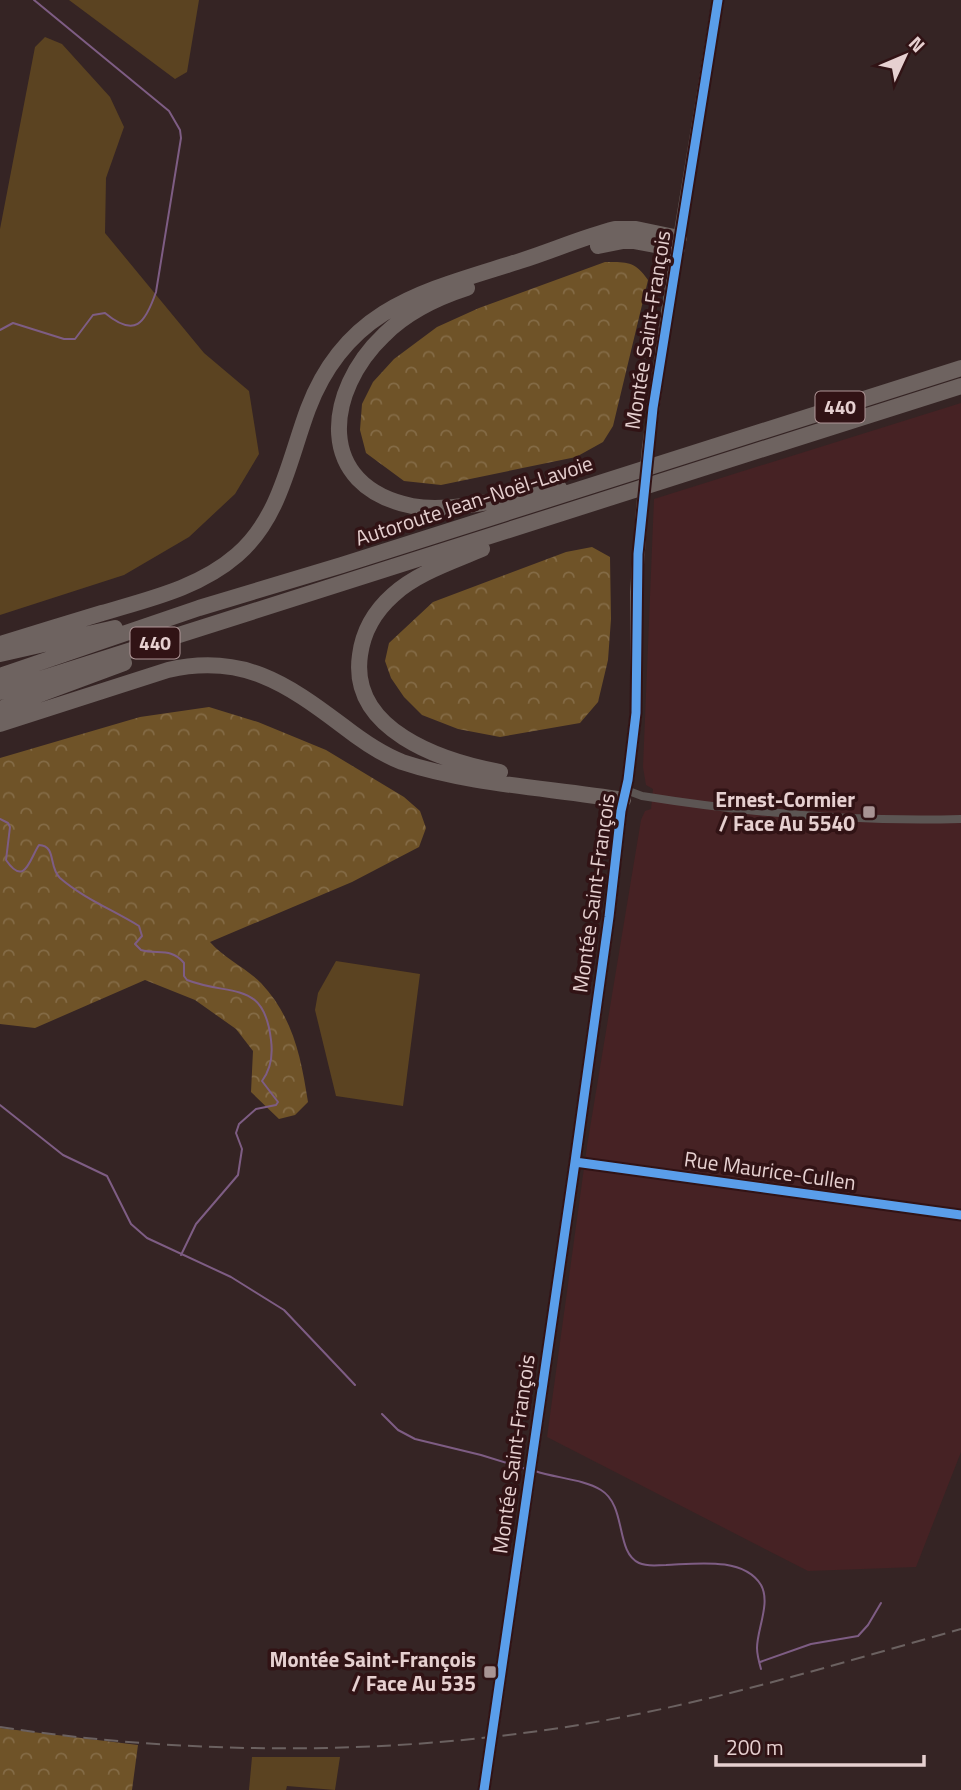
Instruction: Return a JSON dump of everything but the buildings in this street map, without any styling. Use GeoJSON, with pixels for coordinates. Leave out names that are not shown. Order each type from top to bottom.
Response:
{"type":"FeatureCollection","features":[{"type":"Feature","properties":{"kind":"highway"},"geometry":{"type":"LineString","coordinates":[[0,644],[179,589],[214,572],[237,555],[257,534],[274,505],[312,399],[328,369],[341,351],[366,326],[398,304],[433,288],[615,229],[636,229],[678,243]]}},
{"type":"Feature","properties":{"kind":"highway"},"geometry":{"type":"LineString","coordinates":[[616,478],[463,506],[433,508],[407,505],[378,493],[362,482],[349,466],[340,441],[341,405],[353,374],[373,346],[397,323],[435,300],[615,241],[678,243]]}},
{"type":"Feature","properties":{"kind":"highway","name":"Autoroute Jean-Noël-Lavoie"},"geometry":{"type":"LineString","coordinates":[[0,676],[200,608],[961,368]]}},
{"type":"Feature","properties":{"kind":"highway","name":"Autoroute Jean-Noël-Lavoie"},"geometry":{"type":"LineString","coordinates":[[0,692],[961,386]]}},
{"type":"Feature","properties":{"kind":"highway"},"geometry":{"type":"LineString","coordinates":[[564,512],[428,573],[391,596],[364,637],[359,665],[361,688],[375,714],[394,731],[448,758],[493,771],[625,795]]}},
{"type":"Feature","properties":{"kind":"highway"},"geometry":{"type":"LineString","coordinates":[[0,709],[297,598]]}},
{"type":"Feature","properties":{"kind":"highway"},"geometry":{"type":"LineString","coordinates":[[0,654],[200,608]]}},
{"type":"Feature","properties":{"kind":"highway"},"geometry":{"type":"LineString","coordinates":[[0,724],[168,670],[195,666],[235,667],[256,672],[285,685],[373,747],[405,763],[474,778],[625,795]]}},
{"type":"Feature","properties":{"kind":"street","name":"Montée Saint-François"},"geometry":{"type":"LineString","coordinates":[[484,1790],[575,1162],[636,713],[636,592],[648,447],[718,0]]}},
{"type":"Feature","properties":{"kind":"street"},"geometry":{"type":"LineString","coordinates":[[625,795],[825,818],[961,819]]}},
{"type":"Feature","properties":{"kind":"street","name":"Rue Maurice-Cullen"},"geometry":{"type":"LineString","coordinates":[[575,1162],[961,1215]]}},
{"type":"Feature","properties":{"kind":"shaded area"},"geometry":{"type":"Polygon","coordinates":[[[69,0],[199,0],[187,72],[175,79],[69,0]]]}},
{"type":"Feature","properties":{"kind":"shaded area"},"geometry":{"type":"Polygon","coordinates":[[[45,37],[62,44],[110,97],[124,127],[106,178],[105,233],[204,353],[249,391],[259,454],[235,494],[189,537],[124,575],[0,615],[0,229],[35,47],[45,37]]]}},
{"type":"Feature","properties":{"kind":"shaded area"},"geometry":{"type":"Polygon","coordinates":[[[961,403],[961,1452],[916,1567],[808,1571],[547,1437],[587,1146],[641,820],[645,811],[651,809],[653,789],[646,785],[643,767],[654,499],[961,403]]]}},
{"type":"Feature","properties":{"kind":"shaded area"},"geometry":{"type":"Polygon","coordinates":[[[336,961],[420,974],[403,1106],[336,1096],[315,1010],[318,993],[336,961]]]}},
{"type":"Feature","properties":{"kind":"shaded area"},"geometry":{"type":"Polygon","coordinates":[[[252,1757],[340,1757],[335,1790],[287,1786],[286,1790],[249,1790],[252,1757]]]}},
{"type":"Feature","properties":{"kind":"green space"},"geometry":{"type":"Polygon","coordinates":[[[605,262],[630,264],[639,269],[648,280],[613,426],[603,442],[576,457],[441,485],[404,481],[366,453],[360,430],[362,404],[373,382],[394,359],[437,327],[479,308],[605,262]]]}},
{"type":"Feature","properties":{"kind":"green space"},"geometry":{"type":"Polygon","coordinates":[[[592,547],[610,557],[611,619],[608,660],[598,702],[580,723],[500,737],[458,729],[422,715],[404,697],[391,678],[385,661],[389,643],[433,602],[566,552],[592,547]]]}},
{"type":"Feature","properties":{"kind":"green space"},"geometry":{"type":"Polygon","coordinates":[[[209,707],[258,722],[326,750],[404,797],[420,811],[426,828],[419,847],[352,882],[210,942],[261,983],[281,1010],[294,1038],[308,1102],[295,1115],[279,1119],[251,1092],[253,1051],[236,1029],[195,1000],[145,980],[35,1028],[0,1024],[0,758],[140,717],[209,707]]]}},
{"type":"Feature","properties":{"kind":"green space"},"geometry":{"type":"Polygon","coordinates":[[[0,1728],[138,1745],[132,1790],[0,1790],[0,1728]]]}},
{"type":"Feature","properties":{"kind":"waterway"},"geometry":{"type":"LineString","coordinates":[[0,330],[13,323],[64,339],[75,339],[93,315],[105,313],[115,321],[131,326],[143,319],[156,292],[181,138],[180,130],[169,111],[34,0]]}},
{"type":"Feature","properties":{"kind":"waterway"},"geometry":{"type":"LineString","coordinates":[[0,819],[10,827],[6,860],[13,868],[22,871],[30,863],[39,845],[45,846],[60,878],[88,898],[139,926],[142,936],[135,944],[141,950],[169,953],[179,958],[184,963],[184,976],[187,980],[243,993],[261,1007],[267,1021],[271,1056],[262,1081],[278,1102],[276,1105],[256,1109],[239,1124],[236,1133],[242,1149],[238,1175],[196,1224],[181,1255]]}},
{"type":"Feature","properties":{"kind":"waterway"},"geometry":{"type":"LineString","coordinates":[[0,1105],[63,1155],[107,1176],[131,1224],[147,1238],[231,1277],[284,1310],[355,1385]]}},
{"type":"Feature","properties":{"kind":"waterway"},"geometry":{"type":"LineString","coordinates":[[382,1414],[398,1430],[415,1439],[526,1469]]}},
{"type":"Feature","properties":{"kind":"waterway"},"geometry":{"type":"LineString","coordinates":[[535,1471],[586,1483],[609,1497],[615,1507],[627,1549],[639,1563],[652,1566],[717,1564],[730,1566],[753,1576],[761,1585],[765,1600],[757,1648],[761,1669]]}},
{"type":"Feature","properties":{"kind":"waterway"},"geometry":{"type":"LineString","coordinates":[[760,1662],[811,1644],[858,1636],[881,1603]]}},
{"type":"Feature","properties":{"kind":"railway"},"geometry":{"type":"LineString","coordinates":[[0,1727],[156,1744],[235,1748],[315,1748],[473,1739],[551,1729],[670,1707],[795,1676],[961,1629]]}},
{"type":"Feature","properties":{"kind":"cycle path"},"geometry":{"type":"LineString","coordinates":[[484,1790],[575,1162],[621,811],[628,780],[636,713],[638,554],[653,408],[718,0]]}},
{"type":"Feature","properties":{"kind":"cycle path"},"geometry":{"type":"LineString","coordinates":[[575,1162],[961,1215]]}},
{"type":"Feature","properties":{"kind":"place","name":"Ernest-Cormier / Face Au 5540"},"geometry":{"type":"Point","coordinates":[869,812]}},
{"type":"Feature","properties":{"kind":"place","name":"Montée Saint-François / Face Au 535"},"geometry":{"type":"Point","coordinates":[490,1672]}}]}
